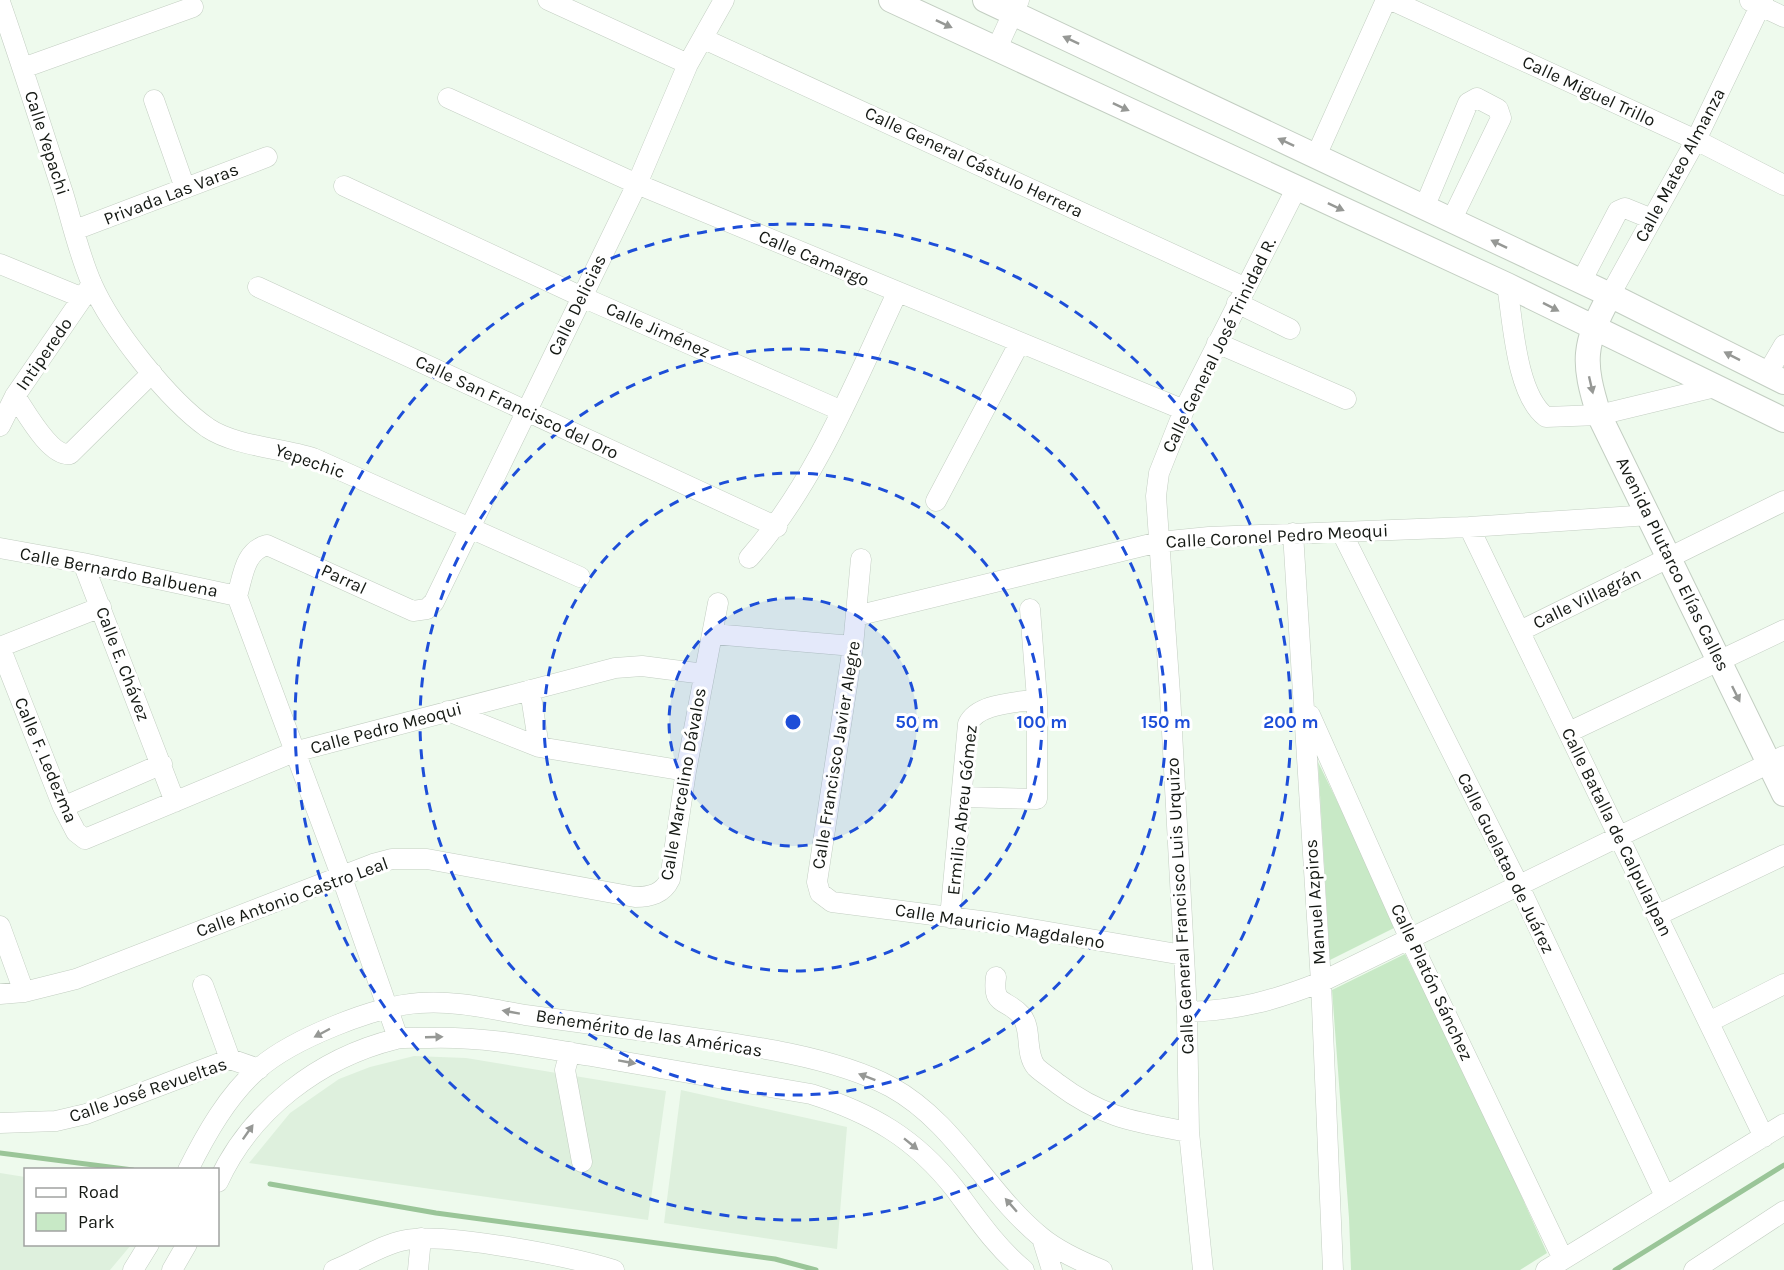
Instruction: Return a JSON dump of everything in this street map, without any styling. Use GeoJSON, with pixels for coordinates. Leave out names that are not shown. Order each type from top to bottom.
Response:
{"type":"FeatureCollection","features":[{"type":"Feature","properties":{"kind":"main road"},"geometry":{"type":"LineString","coordinates":[[891,0],[1506,285],[1784,420]]}},
{"type":"Feature","properties":{"kind":"main road"},"geometry":{"type":"LineString","coordinates":[[985,0],[1016,7],[1316,156],[1610,295],[1777,378]]}},
{"type":"Feature","properties":{"kind":"main road","name":"Calle Mateo Almanza"},"geometry":{"type":"LineString","coordinates":[[1592,328],[1610,295]]}},
{"type":"Feature","properties":{"kind":"main road","name":"Avenida Plutarco Elías Calles"},"geometry":{"type":"LineString","coordinates":[[1592,328],[1587,344],[1587,368],[1599,416],[1650,515],[1720,661],[1777,760],[1784,794]]}},
{"type":"Feature","properties":{"kind":"street"},"geometry":{"type":"LineString","coordinates":[[548,0],[688,64]]}},
{"type":"Feature","properties":{"kind":"street","name":"Calle Delicias"},"geometry":{"type":"LineString","coordinates":[[426,609],[434,602],[471,529],[580,296],[638,184],[688,64],[724,0]]}},
{"type":"Feature","properties":{"kind":"street"},"geometry":{"type":"LineString","coordinates":[[1316,156],[1386,0]]}},
{"type":"Feature","properties":{"kind":"street","name":"Calle Miguel Trillo"},"geometry":{"type":"LineString","coordinates":[[1392,0],[1696,140],[1784,185]]}},
{"type":"Feature","properties":{"kind":"street","name":"Calle Yepachi"},"geometry":{"type":"LineString","coordinates":[[0,2],[75,230],[88,291]]}},
{"type":"Feature","properties":{"kind":"street"},"geometry":{"type":"LineString","coordinates":[[1757,2],[1784,17]]}},
{"type":"Feature","properties":{"kind":"street","name":"Calle Mateo Almanza"},"geometry":{"type":"LineString","coordinates":[[1610,295],[1696,140],[1757,2]]}},
{"type":"Feature","properties":{"kind":"street"},"geometry":{"type":"LineString","coordinates":[[23,68],[193,7]]}},
{"type":"Feature","properties":{"kind":"street"},"geometry":{"type":"LineString","coordinates":[[997,48],[1016,7]]}},
{"type":"Feature","properties":{"kind":"street","name":"Calle General Cástulo Herrera"},"geometry":{"type":"LineString","coordinates":[[704,39],[1240,295],[1290,329]]}},
{"type":"Feature","properties":{"kind":"street","name":"Calle Camargo"},"geometry":{"type":"LineString","coordinates":[[448,98],[638,184],[1019,344],[1184,410]]}},
{"type":"Feature","properties":{"kind":"street"},"geometry":{"type":"LineString","coordinates":[[1424,208],[1468,103],[1477,98],[1498,109],[1501,118],[1451,221]]}},
{"type":"Feature","properties":{"kind":"street"},"geometry":{"type":"LineString","coordinates":[[154,100],[185,188]]}},
{"type":"Feature","properties":{"kind":"street","name":"Privada Las Varas"},"geometry":{"type":"LineString","coordinates":[[75,230],[267,157]]}},
{"type":"Feature","properties":{"kind":"street","name":"Calle Jiménez"},"geometry":{"type":"LineString","coordinates":[[344,186],[580,296],[842,411]]}},
{"type":"Feature","properties":{"kind":"street","name":"Calle General José Trinidad R."},"geometry":{"type":"LineString","coordinates":[[1159,542],[1156,496],[1160,473],[1184,410],[1240,295],[1296,189]]}},
{"type":"Feature","properties":{"kind":"street"},"geometry":{"type":"LineString","coordinates":[[1581,282],[1618,211],[1625,208],[1652,219]]}},
{"type":"Feature","properties":{"kind":"street"},"geometry":{"type":"LineString","coordinates":[[0,264],[88,291]]}},
{"type":"Feature","properties":{"kind":"street"},"geometry":{"type":"LineString","coordinates":[[1506,285],[1522,377],[1540,413],[1554,419],[1599,416],[1715,387]]}},
{"type":"Feature","properties":{"kind":"street","name":"Calle San Francisco del Oro"},"geometry":{"type":"LineString","coordinates":[[258,287],[777,526]]}},
{"type":"Feature","properties":{"kind":"street","name":"Yepechic"},"geometry":{"type":"LineString","coordinates":[[88,291],[152,373],[186,409],[217,432],[232,440],[284,449],[313,459],[580,577]]}},
{"type":"Feature","properties":{"kind":"street","name":"Intiperedo"},"geometry":{"type":"LineString","coordinates":[[0,426],[15,396],[88,291]]}},
{"type":"Feature","properties":{"kind":"street"},"geometry":{"type":"LineString","coordinates":[[749,558],[777,526],[810,472],[842,411],[897,293]]}},
{"type":"Feature","properties":{"kind":"street"},"geometry":{"type":"LineString","coordinates":[[1217,343],[1346,399]]}},
{"type":"Feature","properties":{"kind":"street"},"geometry":{"type":"LineString","coordinates":[[936,501],[1019,344]]}},
{"type":"Feature","properties":{"kind":"street"},"geometry":{"type":"LineString","coordinates":[[1777,378],[1784,345]]}},
{"type":"Feature","properties":{"kind":"street"},"geometry":{"type":"LineString","coordinates":[[15,396],[53,449],[63,455],[70,454],[152,373]]}},
{"type":"Feature","properties":{"kind":"street","name":"Calle Villagrán"},"geometry":{"type":"LineString","coordinates":[[1520,631],[1784,501]]}},
{"type":"Feature","properties":{"kind":"street","name":"Calle Coronel Pedro Meoqui"},"geometry":{"type":"LineString","coordinates":[[856,616],[1159,542],[1293,533],[1469,527],[1650,515]]}},
{"type":"Feature","properties":{"kind":"street","name":"Calle Batalla de Calpulalpan"},"geometry":{"type":"LineString","coordinates":[[1469,527],[1764,1137]]}},
{"type":"Feature","properties":{"kind":"street","name":"Manuel Azpiros"},"geometry":{"type":"LineString","coordinates":[[1293,533],[1321,982],[1333,1270]]}},
{"type":"Feature","properties":{"kind":"street","name":"Calle Guelatao de Juárez"},"geometry":{"type":"LineString","coordinates":[[1342,533],[1518,884],[1665,1196]]}},
{"type":"Feature","properties":{"kind":"street","name":"Calle General Francisco Luis Urquizo"},"geometry":{"type":"LineString","coordinates":[[1159,542],[1170,694],[1187,1011],[1189,1132],[1203,1270]]}},
{"type":"Feature","properties":{"kind":"street","name":"Parral"},"geometry":{"type":"LineString","coordinates":[[237,596],[248,559],[261,547],[274,547],[413,611],[426,609]]}},
{"type":"Feature","properties":{"kind":"street","name":"Calle Bernardo Balbuena"},"geometry":{"type":"LineString","coordinates":[[0,548],[237,596]]}},
{"type":"Feature","properties":{"kind":"street","name":"Calle Francisco Javier Alegre"},"geometry":{"type":"LineString","coordinates":[[820,894],[817,882],[853,646],[861,559]]}},
{"type":"Feature","properties":{"kind":"street","name":"Calle E. Chávez"},"geometry":{"type":"LineString","coordinates":[[83,563],[175,802]]}},
{"type":"Feature","properties":{"kind":"street"},"geometry":{"type":"LineString","coordinates":[[237,596],[341,875],[398,1038]]}},
{"type":"Feature","properties":{"kind":"street","name":"Calle Marcelino Dávalos"},"geometry":{"type":"LineString","coordinates":[[660,892],[670,879],[686,771],[718,603]]}},
{"type":"Feature","properties":{"kind":"street"},"geometry":{"type":"LineString","coordinates":[[0,647],[101,607]]}},
{"type":"Feature","properties":{"kind":"street"},"geometry":{"type":"LineString","coordinates":[[963,797],[1037,799],[1036,699],[1030,609]]}},
{"type":"Feature","properties":{"kind":"street"},"geometry":{"type":"LineString","coordinates":[[1569,732],[1784,630]]}},
{"type":"Feature","properties":{"kind":"street"},"geometry":{"type":"LineString","coordinates":[[713,634],[853,646]]}},
{"type":"Feature","properties":{"kind":"street","name":"Calle F. Ledezma"},"geometry":{"type":"LineString","coordinates":[[0,647],[8,692],[63,807],[81,838]]}},
{"type":"Feature","properties":{"kind":"street","name":"Calle Pedro Meoqui"},"geometry":{"type":"LineString","coordinates":[[81,838],[89,838],[294,752],[448,711],[615,668],[642,666],[704,674]]}},
{"type":"Feature","properties":{"kind":"street"},"geometry":{"type":"LineString","coordinates":[[530,690],[539,747]]}},
{"type":"Feature","properties":{"kind":"street","name":"Ermilio Abreu Gómez"},"geometry":{"type":"LineString","coordinates":[[950,918],[970,719],[983,710],[1036,699]]}},
{"type":"Feature","properties":{"kind":"street","name":"Calle Platón Sánchez"},"geometry":{"type":"LineString","coordinates":[[1305,703],[1409,937],[1563,1259]]}},
{"type":"Feature","properties":{"kind":"street"},"geometry":{"type":"LineString","coordinates":[[448,711],[539,747],[686,771]]}},
{"type":"Feature","properties":{"kind":"street"},"geometry":{"type":"LineString","coordinates":[[1187,1011],[1223,1010],[1260,1004],[1321,982],[1618,835],[1777,760]]}},
{"type":"Feature","properties":{"kind":"street"},"geometry":{"type":"LineString","coordinates":[[63,807],[162,764]]}},
{"type":"Feature","properties":{"kind":"street"},"geometry":{"type":"LineString","coordinates":[[1658,915],[1784,855]]}},
{"type":"Feature","properties":{"kind":"street","name":"Calle Antonio Castro Leal"},"geometry":{"type":"LineString","coordinates":[[0,994],[24,992],[76,979],[341,875],[392,859],[427,859],[635,897],[649,897],[660,892]]}},
{"type":"Feature","properties":{"kind":"street","name":"Calle Mauricio Magdaleno"},"geometry":{"type":"LineString","coordinates":[[820,894],[832,902],[996,923],[1183,955]]}},
{"type":"Feature","properties":{"kind":"street"},"geometry":{"type":"LineString","coordinates":[[0,926],[24,992]]}},
{"type":"Feature","properties":{"kind":"street"},"geometry":{"type":"LineString","coordinates":[[996,977],[994,989],[998,998],[1020,1014],[1026,1026],[1031,1059],[1044,1074],[1070,1093],[1107,1114],[1189,1132]]}},
{"type":"Feature","properties":{"kind":"street"},"geometry":{"type":"LineString","coordinates":[[1708,1022],[1784,984]]}},
{"type":"Feature","properties":{"kind":"street"},"geometry":{"type":"LineString","coordinates":[[203,985],[230,1059]]}},
{"type":"Feature","properties":{"kind":"street","name":"Benemérito de las Américas"},"geometry":{"type":"LineString","coordinates":[[189,1168],[223,1109],[258,1069],[333,1027],[386,1007],[421,1003],[479,1006],[708,1040],[819,1061],[891,1087],[921,1108],[955,1140],[1041,1238],[1091,1268]]}},
{"type":"Feature","properties":{"kind":"street","name":"Benemérito de las Américas"},"geometry":{"type":"LineString","coordinates":[[219,1180],[254,1124],[275,1102],[330,1065],[364,1049],[398,1038],[462,1038],[517,1043],[811,1094],[847,1106],[890,1127],[925,1156],[983,1227],[1024,1270]]}},
{"type":"Feature","properties":{"kind":"street"},"geometry":{"type":"LineString","coordinates":[[570,1052],[565,1070],[582,1162]]}},
{"type":"Feature","properties":{"kind":"street","name":"Calle José Revueltas"},"geometry":{"type":"LineString","coordinates":[[0,1123],[56,1121],[86,1114],[230,1059],[258,1069]]}},
{"type":"Feature","properties":{"kind":"street"},"geometry":{"type":"LineString","coordinates":[[811,1094],[819,1061]]}},
{"type":"Feature","properties":{"kind":"street"},"geometry":{"type":"LineString","coordinates":[[1546,1270],[1784,1124]]}},
{"type":"Feature","properties":{"kind":"street"},"geometry":{"type":"LineString","coordinates":[[1699,1269],[1784,1211]]}},
{"type":"Feature","properties":{"kind":"street"},"geometry":{"type":"LineString","coordinates":[[334,1270],[388,1245],[421,1238],[460,1241],[530,1252],[614,1270]]}},
{"type":"Feature","properties":{"kind":"street"},"geometry":{"type":"LineString","coordinates":[[418,1270],[421,1238]]}},
{"type":"Feature","properties":{"kind":"street"},"geometry":{"type":"LineString","coordinates":[[1041,1238],[1052,1270]]}},
{"type":"Feature","properties":{"kind":"street"},"geometry":{"type":"LineString","coordinates":[[133,1270],[148,1246]]}},
{"type":"Feature","properties":{"kind":"street"},"geometry":{"type":"LineString","coordinates":[[172,1270],[186,1246]]}},
{"type":"Feature","properties":{"kind":"shaded area"},"geometry":{"type":"Polygon","coordinates":[[[414,1056],[466,1058],[666,1091],[648,1220],[249,1163],[290,1113],[339,1079],[370,1067],[414,1056]]]}},
{"type":"Feature","properties":{"kind":"shaded area"},"geometry":{"type":"Polygon","coordinates":[[[681,1090],[847,1127],[837,1249],[664,1223],[681,1090]]]}},
{"type":"Feature","properties":{"kind":"shaded area"},"geometry":{"type":"Polygon","coordinates":[[[0,1173],[24,1177],[24,1246],[130,1246],[110,1270],[0,1270],[0,1173]]]}},
{"type":"Feature","properties":{"kind":"green space"},"geometry":{"type":"Polygon","coordinates":[[[1318,762],[1398,926],[1330,960],[1318,762]]]}},
{"type":"Feature","properties":{"kind":"green space"},"geometry":{"type":"Polygon","coordinates":[[[1405,954],[1472,1086],[1547,1253],[1520,1270],[1351,1270],[1332,990],[1405,954]]]}},
{"type":"Feature","properties":{"kind":"waterway"},"geometry":{"type":"LineString","coordinates":[[0,1153],[117,1168]]}},
{"type":"Feature","properties":{"kind":"waterway"},"geometry":{"type":"LineString","coordinates":[[1615,1270],[1784,1165]]}},
{"type":"Feature","properties":{"kind":"waterway"},"geometry":{"type":"LineString","coordinates":[[270,1184],[436,1213],[775,1259],[816,1270]]}}]}
